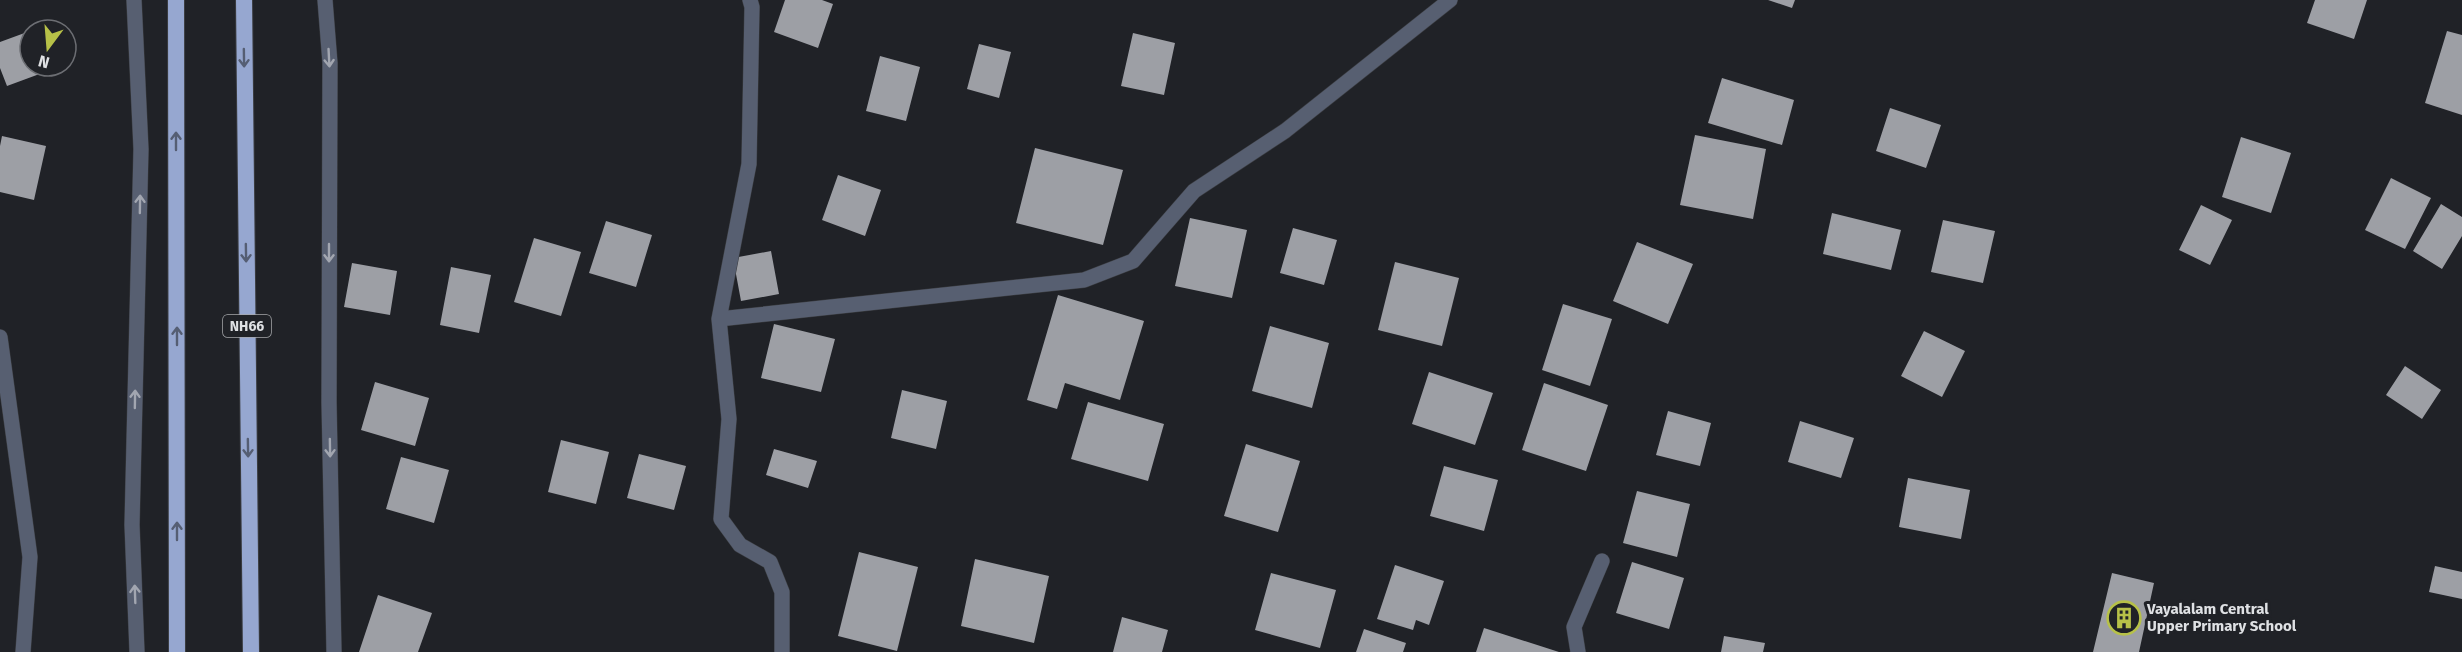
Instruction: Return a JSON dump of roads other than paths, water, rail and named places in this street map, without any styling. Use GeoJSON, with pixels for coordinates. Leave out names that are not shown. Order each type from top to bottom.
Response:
{"type":"FeatureCollection","features":[{"type":"Feature","properties":{"kind":"highway"},"geometry":{"type":"LineString","coordinates":[[176,0],[177,652]]}},
{"type":"Feature","properties":{"kind":"highway","name":"NH66"},"geometry":{"type":"LineString","coordinates":[[244,0],[251,652]]}},
{"type":"Feature","properties":{"kind":"street"},"geometry":{"type":"LineString","coordinates":[[134,0],[141,149],[132,525],[137,652]]}},
{"type":"Feature","properties":{"kind":"street"},"geometry":{"type":"LineString","coordinates":[[325,0],[330,63],[329,402],[334,652]]}},
{"type":"Feature","properties":{"kind":"street"},"geometry":{"type":"LineString","coordinates":[[750,0],[752,7],[748,164],[719,319],[729,419],[721,519],[740,545],[770,562],[782,592],[782,652]]}},
{"type":"Feature","properties":{"kind":"street"},"geometry":{"type":"LineString","coordinates":[[719,319],[1084,280],[1133,261],[1194,191],[1285,131],[1450,0]]}},
{"type":"Feature","properties":{"kind":"street"},"geometry":{"type":"LineString","coordinates":[[0,337],[30,557],[23,652]]}},
{"type":"Feature","properties":{"kind":"street"},"geometry":{"type":"LineString","coordinates":[[1578,652],[1574,627],[1602,561]]}},
{"type":"Feature","properties":{"kind":"place","name":"Vayalalam Central Upper Primary School"},"geometry":{"type":"Point","coordinates":[2124,618]}}]}
